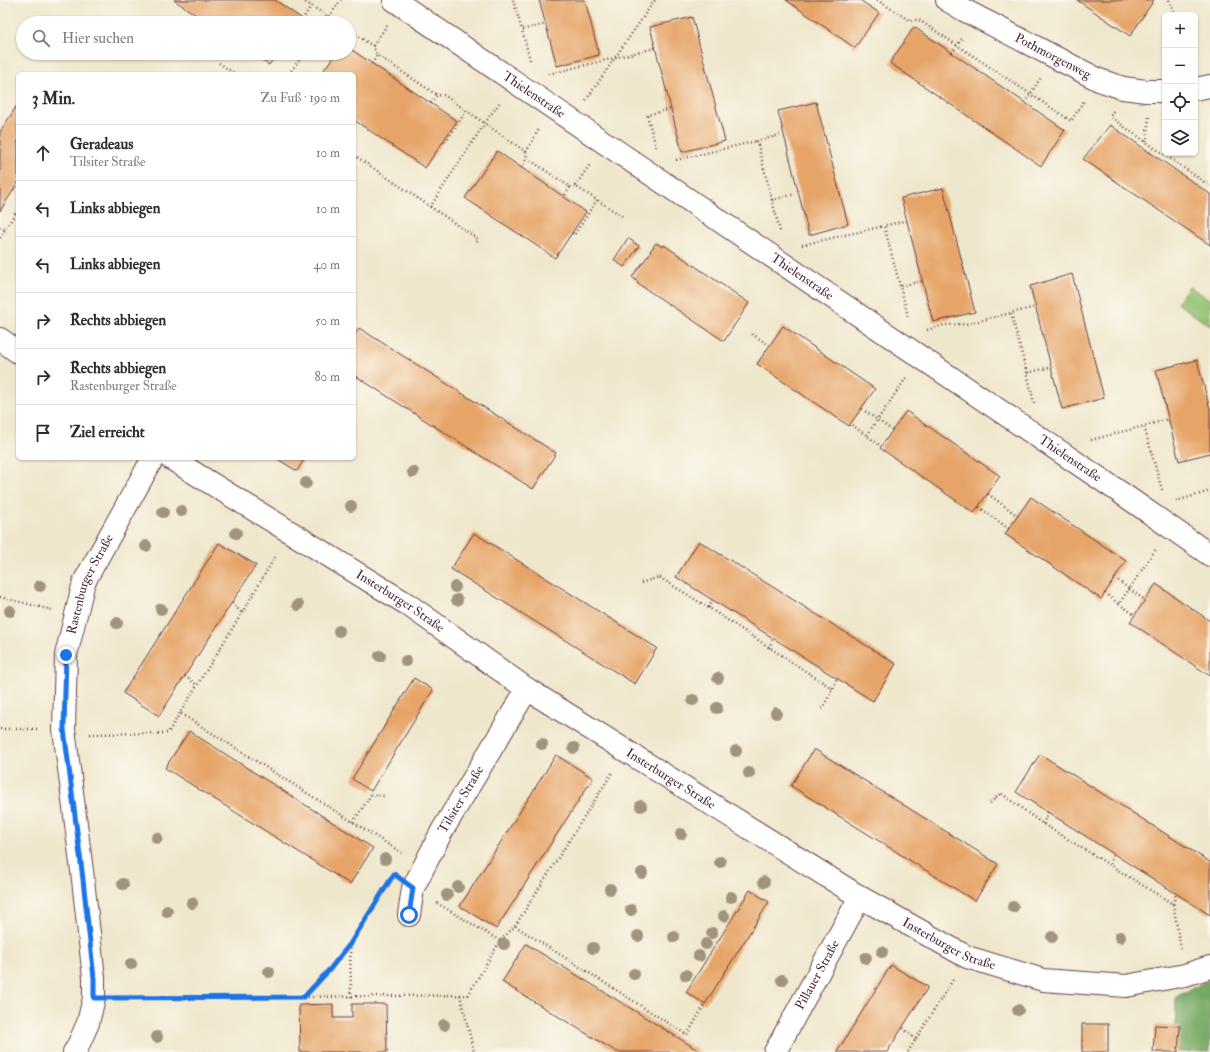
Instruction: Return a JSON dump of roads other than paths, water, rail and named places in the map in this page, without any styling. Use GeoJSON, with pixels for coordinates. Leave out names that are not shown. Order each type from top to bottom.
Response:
{"type":"FeatureCollection","features":[{"type":"Feature","properties":{"kind":"street","name":"Thielenstraße"},"geometry":{"type":"LineString","coordinates":[[394,0],[1124,495],[1210,555]]}},
{"type":"Feature","properties":{"kind":"street","name":"Pothmorgenweg"},"geometry":{"type":"LineString","coordinates":[[947,0],[1099,80],[1123,88],[1146,91],[1162,91]]}},
{"type":"Feature","properties":{"kind":"street"},"geometry":{"type":"LineString","coordinates":[[1198,88],[1210,86]]}},
{"type":"Feature","properties":{"kind":"street"},"geometry":{"type":"LineString","coordinates":[[0,339],[16,351]]}},
{"type":"Feature","properties":{"kind":"street","name":"Rastenburger Straße"},"geometry":{"type":"LineString","coordinates":[[74,1052],[88,1023],[94,998],[94,978],[64,729],[66,655],[84,582],[151,460]]}},
{"type":"Feature","properties":{"kind":"street","name":"Insterburger Straße"},"geometry":{"type":"LineString","coordinates":[[173,460],[407,604],[527,689],[626,751],[860,897],[967,957],[1043,980],[1126,986],[1186,975],[1210,967]]}},
{"type":"Feature","properties":{"kind":"street","name":"Tilsiter Straße"},"geometry":{"type":"LineString","coordinates":[[409,915],[413,888],[442,831],[527,689]]}},
{"type":"Feature","properties":{"kind":"street","name":"Pillauer Straße"},"geometry":{"type":"LineString","coordinates":[[775,1052],[860,897]]}}]}
